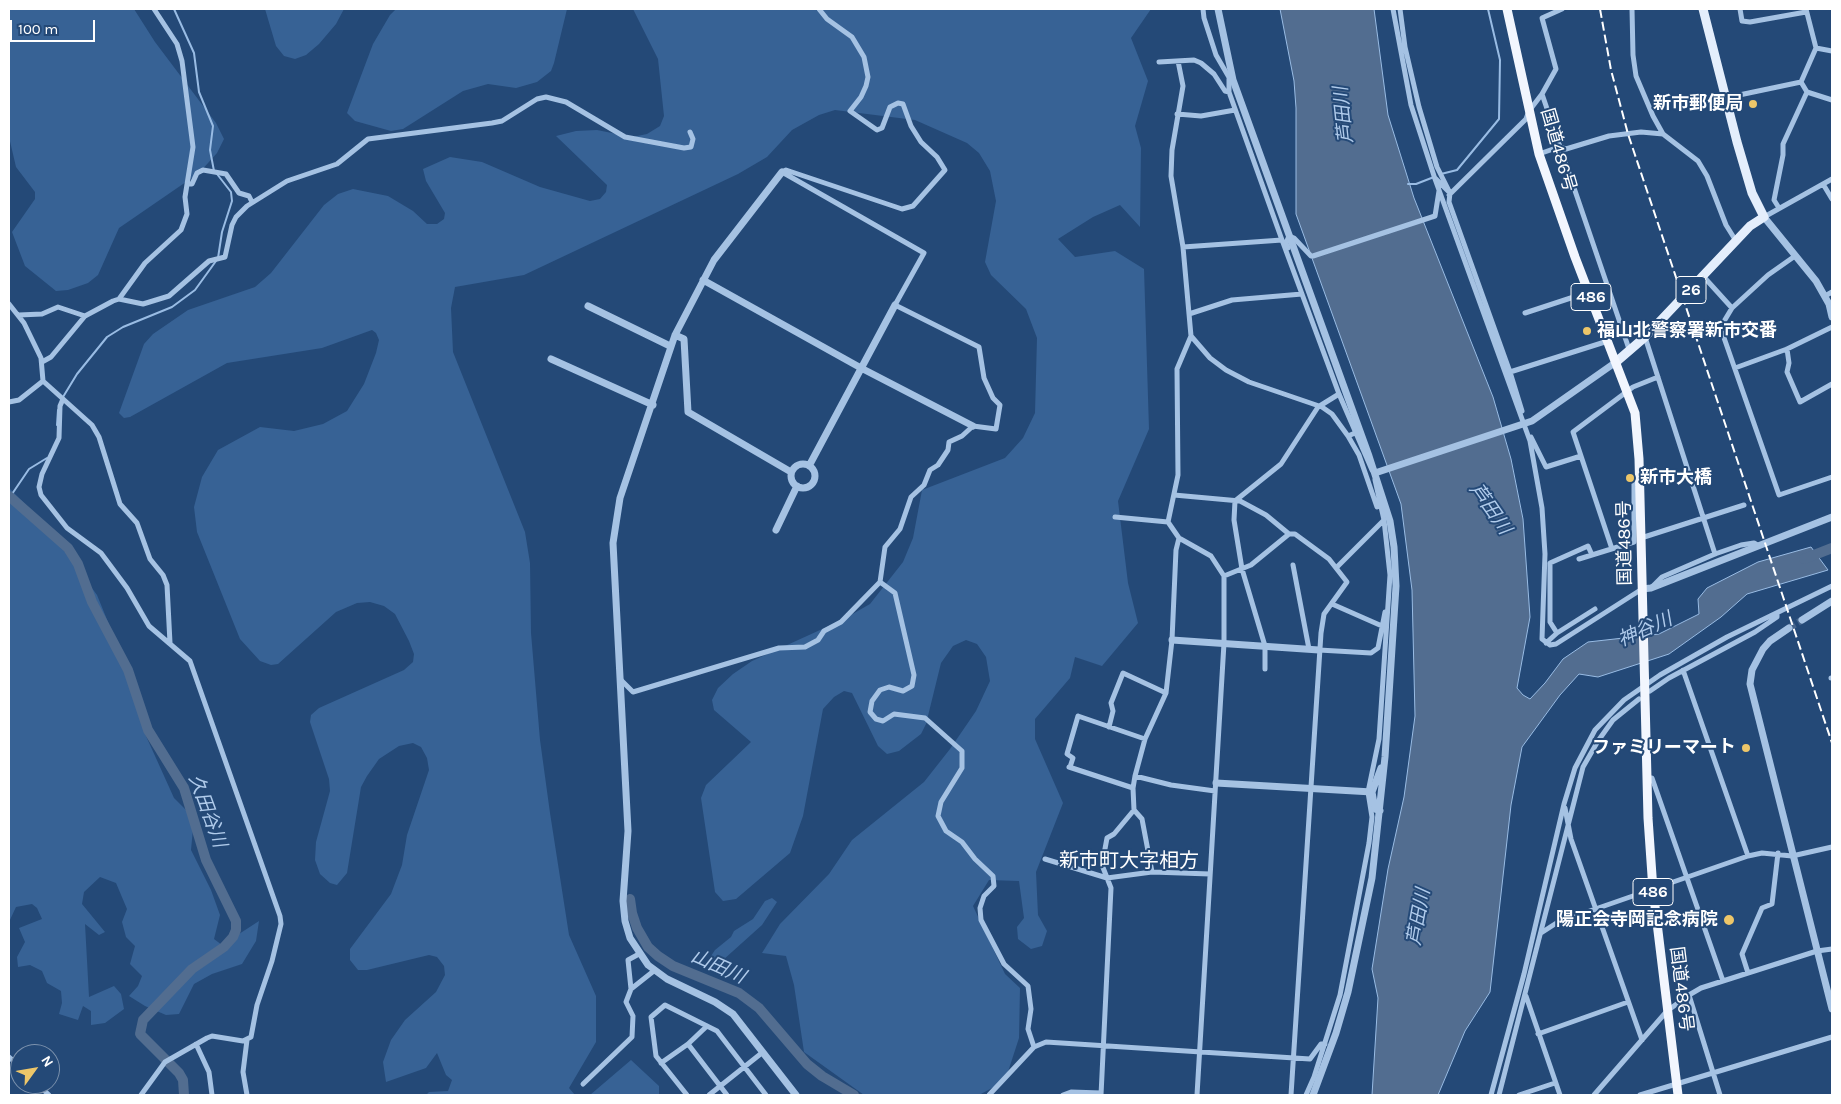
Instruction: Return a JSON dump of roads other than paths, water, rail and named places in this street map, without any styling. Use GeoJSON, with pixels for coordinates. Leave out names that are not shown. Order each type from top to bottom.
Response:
{"type":"FeatureCollection","features":[{"type":"Feature","properties":{"kind":"highway","name":"国道486号"},"geometry":{"type":"LineString","coordinates":[[1507,9],[1539,154],[1588,292],[1635,413],[1640,483],[1641,538],[1646,589],[1647,778],[1653,890],[1678,1095]]}},
{"type":"Feature","properties":{"kind":"main road"},"geometry":{"type":"LineString","coordinates":[[1703,9],[1752,193],[1764,216]]}},
{"type":"Feature","properties":{"kind":"main road","name":"26"},"geometry":{"type":"LineString","coordinates":[[1616,362],[1630,352],[1645,337],[1750,226],[1764,216]]}},
{"type":"Feature","properties":{"kind":"street"},"geometry":{"type":"LineString","coordinates":[[42,362],[51,357],[85,316],[119,299],[145,263],[181,230],[187,214],[185,197],[193,147],[182,61],[177,44],[154,9]]}},
{"type":"Feature","properties":{"kind":"street"},"geometry":{"type":"LineString","coordinates":[[796,1095],[733,1014],[715,1002],[667,979],[639,954],[630,938],[625,921],[624,906],[628,831],[613,543],[615,520],[620,498],[675,335],[702,280],[729,240],[759,204],[782,172],[786,170],[902,209],[913,206],[945,170],[937,157],[921,142],[911,126],[903,104],[898,103],[890,107],[882,128],[877,130],[850,111],[862,97],[866,86],[866,63],[852,37],[827,19],[819,9]]}},
{"type":"Feature","properties":{"kind":"street"},"geometry":{"type":"LineString","coordinates":[[1203,9],[1216,56],[1231,79],[1229,92],[1235,110],[1286,238],[1375,473],[1390,521],[1394,547],[1396,586],[1384,766],[1372,878],[1348,992],[1336,1033],[1313,1095]]}},
{"type":"Feature","properties":{"kind":"street"},"geometry":{"type":"LineString","coordinates":[[1218,9],[1231,79],[1286,238],[1293,262],[1291,264],[1339,394],[1368,465],[1375,473],[1375,486],[1384,521],[1390,576],[1379,739],[1370,792],[1372,817],[1358,908],[1340,995],[1306,1095]]}},
{"type":"Feature","properties":{"kind":"street"},"geometry":{"type":"LineString","coordinates":[[1393,9],[1412,105],[1434,178],[1527,432],[1546,467],[1581,456]]}},
{"type":"Feature","properties":{"kind":"street"},"geometry":{"type":"LineString","coordinates":[[1400,9],[1405,47],[1419,107],[1437,167],[1450,193],[1449,202],[1521,404],[1524,424]]}},
{"type":"Feature","properties":{"kind":"street"},"geometry":{"type":"LineString","coordinates":[[1445,210],[1450,193],[1526,119],[1529,111],[1542,94],[1556,69],[1542,18],[1562,9]]}},
{"type":"Feature","properties":{"kind":"street"},"geometry":{"type":"LineString","coordinates":[[1632,9],[1633,55],[1636,76],[1663,134],[1698,161],[1707,176],[1726,225],[1736,242]]}},
{"type":"Feature","properties":{"kind":"street"},"geometry":{"type":"LineString","coordinates":[[1740,9],[1742,21],[1750,22],[1806,10],[1816,48],[1801,82]]}},
{"type":"Feature","properties":{"kind":"street"},"geometry":{"type":"LineString","coordinates":[[1816,48],[1832,52]]}},
{"type":"Feature","properties":{"kind":"street"},"geometry":{"type":"LineString","coordinates":[[1159,62],[1194,60],[1201,63],[1214,74],[1225,91],[1229,92]]}},
{"type":"Feature","properties":{"kind":"street"},"geometry":{"type":"LineString","coordinates":[[1168,522],[1178,474],[1177,369],[1191,336],[1183,247],[1171,176],[1172,150],[1183,86],[1178,61]]}},
{"type":"Feature","properties":{"kind":"street"},"geometry":{"type":"LineString","coordinates":[[1726,98],[1801,82]]}},
{"type":"Feature","properties":{"kind":"street"},"geometry":{"type":"LineString","coordinates":[[1801,82],[1807,92],[1832,100]]}},
{"type":"Feature","properties":{"kind":"street"},"geometry":{"type":"LineString","coordinates":[[1779,208],[1774,200],[1783,156],[1783,144],[1807,92]]}},
{"type":"Feature","properties":{"kind":"street"},"geometry":{"type":"LineString","coordinates":[[1542,94],[1562,147],[1630,352]]}},
{"type":"Feature","properties":{"kind":"street"},"geometry":{"type":"LineString","coordinates":[[119,299],[143,304],[169,296],[209,261],[226,257],[236,217],[252,202],[287,181],[337,164],[368,138],[502,121],[537,99],[546,97],[566,102],[618,133],[634,139],[684,148],[690,147],[692,143],[690,132]]}},
{"type":"Feature","properties":{"kind":"street"},"geometry":{"type":"LineString","coordinates":[[1177,114],[1201,116],[1235,110]]}},
{"type":"Feature","properties":{"kind":"street"},"geometry":{"type":"LineString","coordinates":[[1539,154],[1562,147],[1566,149],[1609,136],[1641,132],[1663,134]]}},
{"type":"Feature","properties":{"kind":"street"},"geometry":{"type":"LineString","coordinates":[[188,184],[192,184],[197,173],[203,170],[226,174],[239,193],[248,196],[252,202]]}},
{"type":"Feature","properties":{"kind":"street"},"geometry":{"type":"LineString","coordinates":[[782,172],[924,254],[809,466]]}},
{"type":"Feature","properties":{"kind":"street"},"geometry":{"type":"LineString","coordinates":[[1434,178],[1450,193]]}},
{"type":"Feature","properties":{"kind":"street"},"geometry":{"type":"LineString","coordinates":[[1832,179],[1764,216],[1829,294],[1832,317]]}},
{"type":"Feature","properties":{"kind":"street"},"geometry":{"type":"LineString","coordinates":[[1824,184],[1832,200]]}},
{"type":"Feature","properties":{"kind":"street"},"geometry":{"type":"LineString","coordinates":[[1183,247],[1294,238],[1311,256],[1314,256],[1434,216],[1439,190]]}},
{"type":"Feature","properties":{"kind":"street"},"geometry":{"type":"LineString","coordinates":[[1796,256],[1768,275],[1732,308],[1722,323],[1722,332],[1779,495],[1832,477]]}},
{"type":"Feature","properties":{"kind":"street"},"geometry":{"type":"LineString","coordinates":[[1703,276],[1732,308]]}},
{"type":"Feature","properties":{"kind":"street"},"geometry":{"type":"LineString","coordinates":[[702,280],[861,368],[973,426],[996,428],[1000,405],[993,398],[984,378],[979,347],[896,304]]}},
{"type":"Feature","properties":{"kind":"street"},"geometry":{"type":"LineString","coordinates":[[1525,313],[1588,292]]}},
{"type":"Feature","properties":{"kind":"street"},"geometry":{"type":"LineString","coordinates":[[1189,314],[1232,300],[1302,294]]}},
{"type":"Feature","properties":{"kind":"street"},"geometry":{"type":"LineString","coordinates":[[9,304],[18,315],[42,362],[43,381],[92,425],[111,470],[114,490],[120,504],[137,523],[150,559],[163,575],[167,584],[170,643]]}},
{"type":"Feature","properties":{"kind":"street"},"geometry":{"type":"LineString","coordinates":[[588,306],[670,346]]}},
{"type":"Feature","properties":{"kind":"street"},"geometry":{"type":"LineString","coordinates":[[18,315],[42,314],[58,307],[85,316]]}},
{"type":"Feature","properties":{"kind":"street"},"geometry":{"type":"LineString","coordinates":[[1735,368],[1787,349],[1832,327]]}},
{"type":"Feature","properties":{"kind":"street"},"geometry":{"type":"LineString","coordinates":[[675,335],[684,339],[688,412],[791,472]]}},
{"type":"Feature","properties":{"kind":"street"},"geometry":{"type":"LineString","coordinates":[[1191,336],[1210,358],[1226,370],[1249,382],[1322,407],[1332,414],[1348,436],[1359,456],[1384,521]]}},
{"type":"Feature","properties":{"kind":"street"},"geometry":{"type":"LineString","coordinates":[[1645,337],[1715,554]]}},
{"type":"Feature","properties":{"kind":"street"},"geometry":{"type":"LineString","coordinates":[[1510,372],[1608,341]]}},
{"type":"Feature","properties":{"kind":"street"},"geometry":{"type":"LineString","coordinates":[[1787,349],[1789,363],[1787,372],[1800,402],[1832,384]]}},
{"type":"Feature","properties":{"kind":"street"},"geometry":{"type":"LineString","coordinates":[[551,359],[652,405]]}},
{"type":"Feature","properties":{"kind":"street"},"geometry":{"type":"LineString","coordinates":[[1375,473],[1532,422],[1616,362]]}},
{"type":"Feature","properties":{"kind":"street"},"geometry":{"type":"LineString","coordinates":[[1612,548],[1573,432],[1628,391],[1658,377]]}},
{"type":"Feature","properties":{"kind":"street"},"geometry":{"type":"LineString","coordinates":[[9,402],[19,400],[43,381]]}},
{"type":"Feature","properties":{"kind":"street"},"geometry":{"type":"LineString","coordinates":[[1265,669],[1265,646],[1242,569],[1234,520],[1235,501],[1281,464],[1318,406],[1339,394]]}},
{"type":"Feature","properties":{"kind":"street"},"geometry":{"type":"LineString","coordinates":[[63,399],[60,406],[59,438],[38,486],[41,495],[67,528],[101,553],[127,588],[148,626],[190,661],[280,916],[272,961],[257,1006],[251,1037],[247,1040],[243,1072],[247,1095]]}},
{"type":"Feature","properties":{"kind":"street"},"geometry":{"type":"LineString","coordinates":[[621,695],[779,648],[805,647],[818,640],[824,631],[841,622],[880,582],[884,547],[900,529],[911,497],[924,486],[930,470],[938,465],[948,450],[949,442],[962,436],[973,426]]}},
{"type":"Feature","properties":{"kind":"street"},"geometry":{"type":"LineString","coordinates":[[1527,432],[1542,508],[1545,554],[1542,638],[1546,642],[1556,644],[1646,589],[1662,577],[1741,545],[1754,543],[1759,546]]}},
{"type":"Feature","properties":{"kind":"street"},"geometry":{"type":"LineString","coordinates":[[1348,436],[1355,433]]}},
{"type":"Feature","properties":{"kind":"street"},"geometry":{"type":"LineString","coordinates":[[799,465],[809,466],[814,472],[814,480],[809,486],[797,486],[791,479],[791,472],[799,465]]}},
{"type":"Feature","properties":{"kind":"street"},"geometry":{"type":"LineString","coordinates":[[1580,559],[1634,542],[1634,484],[1640,483]]}},
{"type":"Feature","properties":{"kind":"street"},"geometry":{"type":"LineString","coordinates":[[776,530],[797,486]]}},
{"type":"Feature","properties":{"kind":"street"},"geometry":{"type":"LineString","coordinates":[[1174,495],[1235,501],[1266,515],[1289,534],[1295,534],[1337,567],[1347,582],[1324,614],[1319,650],[1291,1095]]}},
{"type":"Feature","properties":{"kind":"street"},"geometry":{"type":"LineString","coordinates":[[1641,538],[1744,505]]}},
{"type":"Feature","properties":{"kind":"street"},"geometry":{"type":"LineString","coordinates":[[1115,517],[1168,522],[1180,538],[1197,550],[1212,556],[1224,576],[1224,643],[1198,1052],[1197,1095]]}},
{"type":"Feature","properties":{"kind":"street"},"geometry":{"type":"LineString","coordinates":[[1646,589],[1832,517]]}},
{"type":"Feature","properties":{"kind":"street"},"geometry":{"type":"LineString","coordinates":[[1337,567],[1384,521]]}},
{"type":"Feature","properties":{"kind":"street"},"geometry":{"type":"LineString","coordinates":[[1224,576],[1266,556],[1289,534]]}},
{"type":"Feature","properties":{"kind":"street"},"geometry":{"type":"LineString","coordinates":[[1152,872],[1142,819],[1134,810],[1132,788],[1145,739],[1166,693],[1172,640],[1175,559],[1180,538]]}},
{"type":"Feature","properties":{"kind":"street"},"geometry":{"type":"LineString","coordinates":[[1557,632],[1550,622],[1550,563],[1588,546],[1592,555]]}},
{"type":"Feature","properties":{"kind":"street"},"geometry":{"type":"LineString","coordinates":[[1293,565],[1309,649]]}},
{"type":"Feature","properties":{"kind":"street"},"geometry":{"type":"LineString","coordinates":[[880,582],[895,593],[914,675],[912,686],[903,691],[889,687],[880,690],[872,701],[870,712],[876,718],[883,721],[894,714],[925,718],[962,751],[962,768],[942,802],[938,816],[946,831],[962,842],[975,859],[994,876],[994,886],[984,896],[980,908],[981,920],[1004,964],[1028,986],[1031,1009],[1028,1029],[1034,1047]]}},
{"type":"Feature","properties":{"kind":"street"},"geometry":{"type":"LineString","coordinates":[[1648,689],[1660,675],[1727,637],[1832,586]]}},
{"type":"Feature","properties":{"kind":"street"},"geometry":{"type":"LineString","coordinates":[[1802,620],[1832,600]]}},
{"type":"Feature","properties":{"kind":"street"},"geometry":{"type":"LineString","coordinates":[[1172,640],[1371,653],[1378,648],[1388,603]]}},
{"type":"Feature","properties":{"kind":"street"},"geometry":{"type":"LineString","coordinates":[[1332,604],[1382,626]]}},
{"type":"Feature","properties":{"kind":"street"},"geometry":{"type":"LineString","coordinates":[[1546,642],[1557,632],[1595,609]]}},
{"type":"Feature","properties":{"kind":"street"},"geometry":{"type":"LineString","coordinates":[[1491,1095],[1527,964],[1564,804],[1575,768],[1595,730],[1624,700],[1755,632],[1777,617],[1777,614]]}},
{"type":"Feature","properties":{"kind":"street"},"geometry":{"type":"LineString","coordinates":[[1789,628],[1770,641],[1763,649],[1752,670],[1750,684],[1832,1008]]}},
{"type":"Feature","properties":{"kind":"street"},"geometry":{"type":"LineString","coordinates":[[1683,670],[1748,856]]}},
{"type":"Feature","properties":{"kind":"street"},"geometry":{"type":"LineString","coordinates":[[1109,727],[1113,711],[1111,703],[1123,673],[1166,693]]}},
{"type":"Feature","properties":{"kind":"street"},"geometry":{"type":"LineString","coordinates":[[620,679],[633,692]]}},
{"type":"Feature","properties":{"kind":"street"},"geometry":{"type":"LineString","coordinates":[[1499,1095],[1584,767],[1598,741],[1613,720],[1639,700]]}},
{"type":"Feature","properties":{"kind":"street"},"geometry":{"type":"LineString","coordinates":[[1132,788],[1070,767],[1074,758],[1067,754],[1078,716],[1145,739]]}},
{"type":"Feature","properties":{"kind":"street"},"geometry":{"type":"LineString","coordinates":[[1380,811],[1375,809],[1370,792],[1380,768],[1384,766]]}},
{"type":"Feature","properties":{"kind":"street"},"geometry":{"type":"LineString","coordinates":[[1135,776],[1171,785],[1370,792]]}},
{"type":"Feature","properties":{"kind":"street"},"geometry":{"type":"LineString","coordinates":[[1647,778],[1652,778],[1723,981]]}},
{"type":"Feature","properties":{"kind":"street"},"geometry":{"type":"LineString","coordinates":[[1564,804],[1571,839],[1642,1040]]}},
{"type":"Feature","properties":{"kind":"street"},"geometry":{"type":"LineString","coordinates":[[1063,1095],[1071,1092],[1101,1094],[1111,888],[1102,865],[1107,838],[1114,834],[1134,810]]}},
{"type":"Feature","properties":{"kind":"street"},"geometry":{"type":"LineString","coordinates":[[1541,933],[1558,922],[1748,856],[1762,853],[1778,853],[1792,856],[1832,847]]}},
{"type":"Feature","properties":{"kind":"street"},"geometry":{"type":"LineString","coordinates":[[1748,973],[1742,954],[1762,908],[1772,904],[1778,853]]}},
{"type":"Feature","properties":{"kind":"street"},"geometry":{"type":"LineString","coordinates":[[1045,859],[1107,878],[1152,872],[1210,874]]}},
{"type":"Feature","properties":{"kind":"street"},"geometry":{"type":"LineString","coordinates":[[1594,1095],[1667,1011],[1689,995],[1701,988],[1817,951],[1832,949]]}},
{"type":"Feature","properties":{"kind":"street"},"geometry":{"type":"LineString","coordinates":[[583,1084],[632,1037],[633,1016],[626,1002],[631,989],[628,960],[639,954]]}},
{"type":"Feature","properties":{"kind":"street"},"geometry":{"type":"LineString","coordinates":[[631,989],[655,970]]}},
{"type":"Feature","properties":{"kind":"street"},"geometry":{"type":"LineString","coordinates":[[1526,994],[1560,1095]]}},
{"type":"Feature","properties":{"kind":"street"},"geometry":{"type":"LineString","coordinates":[[1689,995],[1720,1095]]}},
{"type":"Feature","properties":{"kind":"street"},"geometry":{"type":"LineString","coordinates":[[1538,1034],[1628,1002]]}},
{"type":"Feature","properties":{"kind":"street"},"geometry":{"type":"LineString","coordinates":[[686,1095],[656,1056],[650,1017],[665,1005],[717,1031],[766,1095]]}},
{"type":"Feature","properties":{"kind":"street"},"geometry":{"type":"LineString","coordinates":[[661,1062],[688,1044],[707,1026]]}},
{"type":"Feature","properties":{"kind":"street"},"geometry":{"type":"LineString","coordinates":[[141,1095],[166,1061],[196,1044],[212,1036],[247,1040]]}},
{"type":"Feature","properties":{"kind":"street"},"geometry":{"type":"LineString","coordinates":[[1640,1095],[1832,1037]]}},
{"type":"Feature","properties":{"kind":"street"},"geometry":{"type":"LineString","coordinates":[[989,1095],[1034,1047],[1046,1042],[1294,1058],[1310,1058],[1321,1044],[1324,1044]]}},
{"type":"Feature","properties":{"kind":"street"},"geometry":{"type":"LineString","coordinates":[[196,1044],[209,1072],[212,1095]]}},
{"type":"Feature","properties":{"kind":"street"},"geometry":{"type":"LineString","coordinates":[[688,1044],[727,1095]]}},
{"type":"Feature","properties":{"kind":"street"},"geometry":{"type":"LineString","coordinates":[[710,1095],[763,1052]]}},
{"type":"Feature","properties":{"kind":"street"},"geometry":{"type":"LineString","coordinates":[[1519,1095],[1555,1083]]}},
{"type":"Feature","properties":{"kind":"street"},"geometry":{"type":"LineString","coordinates":[[1501,1087],[1505,1095]]}},
{"type":"Feature","properties":{"kind":"water","name":"芦田川"},"geometry":{"type":"Polygon","coordinates":[[[1280,9],[1374,9],[1388,115],[1414,198],[1493,397],[1511,459],[1523,519],[1530,617],[1517,688],[1523,695],[1530,699],[1563,659],[1588,642],[1659,634],[1699,614],[1698,599],[1707,588],[1758,562],[1811,547],[1828,570],[1747,594],[1721,617],[1669,654],[1598,677],[1579,674],[1560,695],[1522,747],[1511,805],[1490,992],[1465,1031],[1438,1095],[1372,1095],[1378,998],[1372,969],[1388,869],[1404,797],[1415,716],[1412,590],[1401,504],[1296,214],[1296,108],[1294,81],[1280,9]]]}},
{"type":"Feature","properties":{"kind":"waterway"},"geometry":{"type":"LineString","coordinates":[[174,9],[194,53],[199,92],[213,126],[210,150],[214,171]]}},
{"type":"Feature","properties":{"kind":"waterway"},"geometry":{"type":"LineString","coordinates":[[1441,174],[1457,170],[1499,119],[1500,60],[1488,9]]}},
{"type":"Feature","properties":{"kind":"waterway"},"geometry":{"type":"LineString","coordinates":[[217,174],[231,192],[232,201],[222,232],[218,258]]}},
{"type":"Feature","properties":{"kind":"waterway"},"geometry":{"type":"LineString","coordinates":[[1408,184],[1416,184],[1434,177]]}},
{"type":"Feature","properties":{"kind":"waterway"},"geometry":{"type":"LineString","coordinates":[[63,397],[77,374],[107,337],[123,327],[172,307],[195,290],[216,261]]}},
{"type":"Feature","properties":{"kind":"waterway"},"geometry":{"type":"LineString","coordinates":[[57,425],[58,410]]}},
{"type":"Feature","properties":{"kind":"waterway"},"geometry":{"type":"LineString","coordinates":[[10,497],[29,469],[47,458]]}},
{"type":"Feature","properties":{"kind":"waterway","name":"久田谷川"},"geometry":{"type":"LineString","coordinates":[[9,496],[68,548],[78,564],[92,602],[128,670],[148,730],[184,788],[206,860],[236,921],[236,930],[233,937],[224,947],[192,969],[143,1020],[140,1034],[179,1073],[183,1080],[184,1095]]}},
{"type":"Feature","properties":{"kind":"waterway","name":"神谷川"},"geometry":{"type":"LineString","coordinates":[[1804,559],[1832,548]]}},
{"type":"Feature","properties":{"kind":"waterway","name":"山田川"},"geometry":{"type":"LineString","coordinates":[[630,899],[637,928],[648,947],[658,956],[673,966],[739,993],[759,1008],[807,1064],[822,1076],[854,1095]]}},
{"type":"Feature","properties":{"kind":"tunnel"},"geometry":{"type":"LineString","coordinates":[[1789,628],[1802,620]]}},
{"type":"Feature","properties":{"kind":"railway"},"geometry":{"type":"LineString","coordinates":[[1600,9],[1611,70],[1628,134],[1832,743]]}},
{"type":"Feature","properties":{"kind":"place","name":"新市郵便局"},"geometry":{"type":"Point","coordinates":[1753,104]}},
{"type":"Feature","properties":{"kind":"place","name":"福山北警察署新市交番"},"geometry":{"type":"Point","coordinates":[1587,331]}},
{"type":"Feature","properties":{"kind":"place","name":"新市大橋"},"geometry":{"type":"Point","coordinates":[1630,478]}},
{"type":"Feature","properties":{"kind":"place","name":"ファミリーマート"},"geometry":{"type":"Point","coordinates":[1746,748]}},
{"type":"Feature","properties":{"kind":"place","name":"陽正会寺岡記念病院"},"geometry":{"type":"Point","coordinates":[1729,920]}},
{"type":"Feature","properties":{"kind":"district","name":"新市町大字相方"},"geometry":{"type":"Point","coordinates":[1129,861]}}]}
